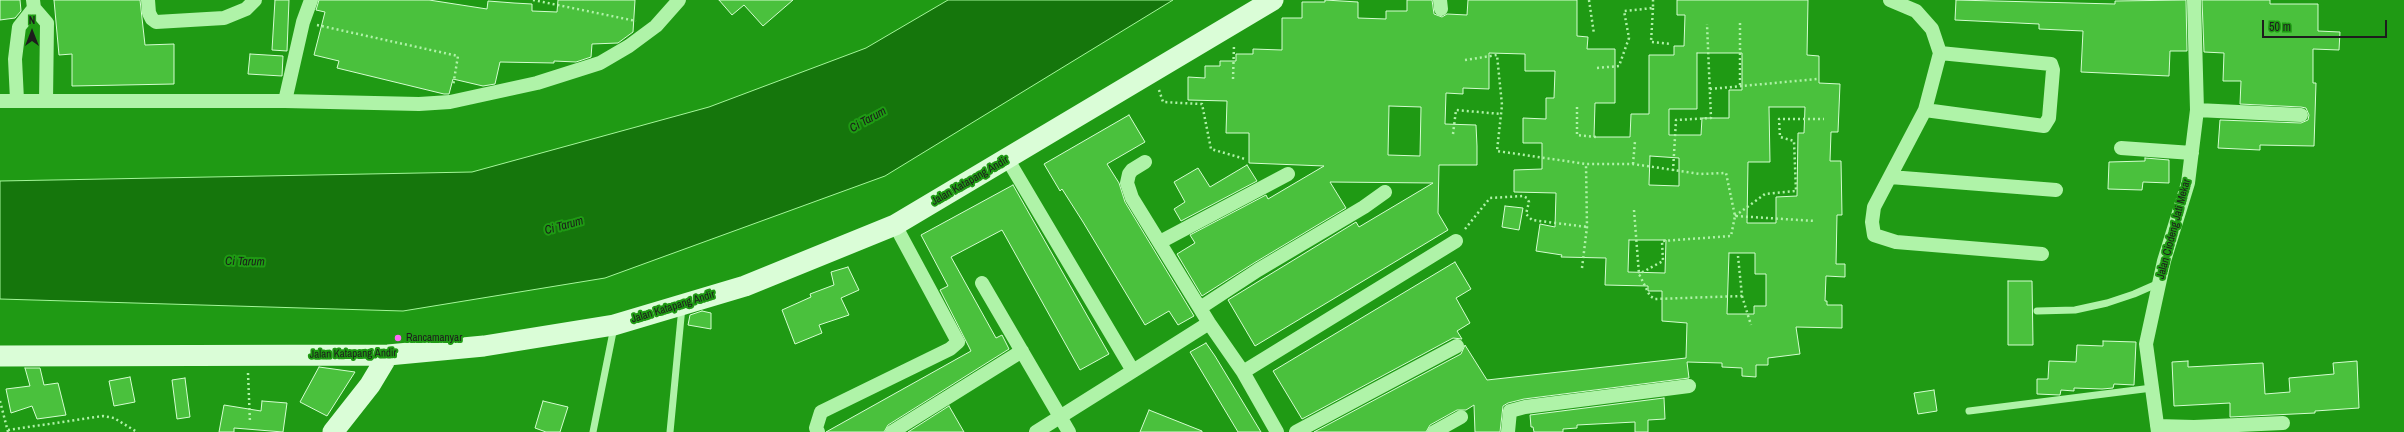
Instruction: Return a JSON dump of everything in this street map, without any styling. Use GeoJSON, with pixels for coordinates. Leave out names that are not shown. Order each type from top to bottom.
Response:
{"type":"FeatureCollection","features":[{"type":"Feature","properties":{"kind":"street"},"geometry":{"type":"LineString","coordinates":[[148,0],[149,13],[152,19],[156,22],[224,18],[248,3]]}},
{"type":"Feature","properties":{"kind":"street"},"geometry":{"type":"LineString","coordinates":[[285,101],[303,22],[311,0]]}},
{"type":"Feature","properties":{"kind":"street"},"geometry":{"type":"LineString","coordinates":[[0,101],[285,101],[419,104],[450,102],[537,83],[600,63],[629,46],[656,26],[679,0]]}},
{"type":"Feature","properties":{"kind":"street","name":"Jalan Katapang Andir"},"geometry":{"type":"LineString","coordinates":[[0,356],[388,354],[484,346],[614,325],[745,286],[895,225],[1008,160],[1273,0]]}},
{"type":"Feature","properties":{"kind":"street"},"geometry":{"type":"LineString","coordinates":[[1890,0],[1916,11],[1932,29],[1940,53],[1925,110],[1874,207],[1872,222],[1874,234],[1896,242],[2042,254]]}},
{"type":"Feature","properties":{"kind":"street","name":"Jalan Ciodeng Jati Mekar"},"geometry":{"type":"LineString","coordinates":[[2157,429],[2146,344],[2159,283],[2188,182],[2197,110],[2194,0]]}},
{"type":"Feature","properties":{"kind":"street"},"geometry":{"type":"LineString","coordinates":[[17,100],[15,59],[19,27],[33,4],[46,23],[46,101]]}},
{"type":"Feature","properties":{"kind":"street"},"geometry":{"type":"LineString","coordinates":[[1925,110],[2044,126],[2049,118],[2054,70],[2051,64],[1940,53]]}},
{"type":"Feature","properties":{"kind":"street"},"geometry":{"type":"LineString","coordinates":[[2197,110],[2301,114]]}},
{"type":"Feature","properties":{"kind":"street"},"geometry":{"type":"LineString","coordinates":[[2121,148],[2192,153]]}},
{"type":"Feature","properties":{"kind":"street"},"geometry":{"type":"LineString","coordinates":[[1008,160],[1133,371]]}},
{"type":"Feature","properties":{"kind":"street"},"geometry":{"type":"LineString","coordinates":[[1145,162],[1132,170],[1127,183],[1132,198],[1209,323],[1243,372],[1277,432]]}},
{"type":"Feature","properties":{"kind":"street"},"geometry":{"type":"LineString","coordinates":[[1160,242],[1288,174]]}},
{"type":"Feature","properties":{"kind":"street"},"geometry":{"type":"LineString","coordinates":[[1890,177],[2056,190]]}},
{"type":"Feature","properties":{"kind":"street"},"geometry":{"type":"LineString","coordinates":[[1200,308],[1364,207],[1385,192]]}},
{"type":"Feature","properties":{"kind":"street"},"geometry":{"type":"LineString","coordinates":[[818,432],[816,428],[821,412],[950,349],[958,342],[895,225]]}},
{"type":"Feature","properties":{"kind":"street"},"geometry":{"type":"LineString","coordinates":[[1243,372],[1456,241]]}},
{"type":"Feature","properties":{"kind":"street"},"geometry":{"type":"LineString","coordinates":[[982,283],[1069,432]]}},
{"type":"Feature","properties":{"kind":"street"},"geometry":{"type":"LineString","coordinates":[[1036,432],[1209,323]]}},
{"type":"Feature","properties":{"kind":"street"},"geometry":{"type":"LineString","coordinates":[[1296,432],[1457,346]]}},
{"type":"Feature","properties":{"kind":"street"},"geometry":{"type":"LineString","coordinates":[[892,432],[1022,352]]}},
{"type":"Feature","properties":{"kind":"street"},"geometry":{"type":"LineString","coordinates":[[333,432],[370,386],[388,354]]}},
{"type":"Feature","properties":{"kind":"street"},"geometry":{"type":"LineString","coordinates":[[1508,432],[1510,411],[1525,407],[1688,386]]}},
{"type":"Feature","properties":{"kind":"street"},"geometry":{"type":"LineString","coordinates":[[1434,432],[1461,417]]}},
{"type":"Feature","properties":{"kind":"street"},"geometry":{"type":"LineString","coordinates":[[2157,429],[2283,423]]}},
{"type":"Feature","properties":{"kind":"lane"},"geometry":{"type":"LineString","coordinates":[[2037,311],[2081,308],[2134,294],[2159,283]]}},
{"type":"Feature","properties":{"kind":"lane"},"geometry":{"type":"LineString","coordinates":[[670,432],[682,304]]}},
{"type":"Feature","properties":{"kind":"lane"},"geometry":{"type":"LineString","coordinates":[[593,432],[614,325]]}},
{"type":"Feature","properties":{"kind":"lane"},"geometry":{"type":"LineString","coordinates":[[1970,412],[2152,388]]}},
{"type":"Feature","properties":{"kind":"path"},"geometry":{"type":"LineString","coordinates":[[533,0],[558,4],[656,26]]}},
{"type":"Feature","properties":{"kind":"path"},"geometry":{"type":"LineString","coordinates":[[557,0],[558,4]]}},
{"type":"Feature","properties":{"kind":"path"},"geometry":{"type":"LineString","coordinates":[[1589,0],[1594,34]]}},
{"type":"Feature","properties":{"kind":"path"},"geometry":{"type":"LineString","coordinates":[[1653,0],[1654,8],[1651,42],[1671,44]]}},
{"type":"Feature","properties":{"kind":"path"},"geometry":{"type":"LineString","coordinates":[[1597,68],[1620,66],[1629,38],[1624,11],[1654,8]]}},
{"type":"Feature","properties":{"kind":"path"},"geometry":{"type":"LineString","coordinates":[[303,22],[458,56],[450,102]]}},
{"type":"Feature","properties":{"kind":"path"},"geometry":{"type":"LineString","coordinates":[[1740,23],[1740,86]]}},
{"type":"Feature","properties":{"kind":"path"},"geometry":{"type":"LineString","coordinates":[[1233,79],[1235,24]]}},
{"type":"Feature","properties":{"kind":"path"},"geometry":{"type":"LineString","coordinates":[[1673,171],[1676,120],[1712,118],[1707,24]]}},
{"type":"Feature","properties":{"kind":"path"},"geometry":{"type":"LineString","coordinates":[[1465,60],[1497,55],[1501,114],[1497,151],[1586,164],[1633,164],[1700,174],[1726,173],[1736,216],[1731,236],[1662,241],[1663,261],[1639,274]]}},
{"type":"Feature","properties":{"kind":"path"},"geometry":{"type":"LineString","coordinates":[[1153,72],[1163,102],[1202,104],[1211,148],[1245,159]]}},
{"type":"Feature","properties":{"kind":"path"},"geometry":{"type":"LineString","coordinates":[[1710,88],[1817,79]]}},
{"type":"Feature","properties":{"kind":"path"},"geometry":{"type":"LineString","coordinates":[[1577,107],[1577,135],[1597,138]]}},
{"type":"Feature","properties":{"kind":"path"},"geometry":{"type":"LineString","coordinates":[[1453,134],[1456,110],[1501,114]]}},
{"type":"Feature","properties":{"kind":"path"},"geometry":{"type":"LineString","coordinates":[[1736,216],[1765,194],[1796,191],[1794,140],[1780,138],[1779,119],[1824,119]]}},
{"type":"Feature","properties":{"kind":"path"},"geometry":{"type":"LineString","coordinates":[[1633,164],[1635,140]]}},
{"type":"Feature","properties":{"kind":"path"},"geometry":{"type":"LineString","coordinates":[[1582,268],[1587,227],[1586,164]]}},
{"type":"Feature","properties":{"kind":"path"},"geometry":{"type":"LineString","coordinates":[[1456,241],[1490,198],[1523,196],[1527,198],[1529,202],[1526,214],[1532,220],[1587,227]]}},
{"type":"Feature","properties":{"kind":"path"},"geometry":{"type":"LineString","coordinates":[[1634,210],[1639,274],[1650,296],[1655,299],[1742,296]]}},
{"type":"Feature","properties":{"kind":"path"},"geometry":{"type":"LineString","coordinates":[[1736,216],[1815,221]]}},
{"type":"Feature","properties":{"kind":"path"},"geometry":{"type":"LineString","coordinates":[[1738,256],[1742,296],[1751,325]]}},
{"type":"Feature","properties":{"kind":"path"},"geometry":{"type":"LineString","coordinates":[[248,354],[250,422]]}},
{"type":"Feature","properties":{"kind":"path"},"geometry":{"type":"LineString","coordinates":[[0,401],[8,431],[103,416],[114,418],[137,432]]}},
{"type":"Feature","properties":{"kind":"water","name":"Ci Tarum"},"geometry":{"type":"Polygon","coordinates":[[[948,0],[1173,0],[885,176],[605,278],[403,311],[0,299],[0,181],[472,172],[709,107],[866,48],[948,0]]]}},
{"type":"Feature","properties":{"kind":"building"},"geometry":{"type":"Polygon","coordinates":[[[0,0],[20,0],[21,11],[15,18],[0,20],[0,0]]]}},
{"type":"Feature","properties":{"kind":"building"},"geometry":{"type":"Polygon","coordinates":[[[54,0],[140,0],[145,45],[174,44],[174,84],[72,86],[72,54],[59,55],[54,0]]]}},
{"type":"Feature","properties":{"kind":"building"},"geometry":{"type":"Polygon","coordinates":[[[275,0],[289,0],[287,51],[272,50],[275,0]]]}},
{"type":"Feature","properties":{"kind":"building"},"geometry":{"type":"Polygon","coordinates":[[[319,0],[429,0],[487,9],[488,1],[532,4],[532,11],[557,12],[558,0],[635,0],[633,32],[618,43],[592,44],[591,57],[576,62],[500,62],[495,84],[483,86],[453,79],[449,94],[444,94],[337,68],[339,61],[314,55],[325,12],[316,10],[319,0]]]}},
{"type":"Feature","properties":{"kind":"building"},"geometry":{"type":"Polygon","coordinates":[[[719,0],[793,0],[763,26],[744,5],[732,15],[719,0]]]}},
{"type":"Feature","properties":{"kind":"building"},"geometry":{"type":"Polygon","coordinates":[[[1325,0],[1358,2],[1358,18],[1386,19],[1386,11],[1407,11],[1407,0],[1432,0],[1434,14],[1442,17],[1447,14],[1467,15],[1468,0],[1577,0],[1577,36],[1588,37],[1587,49],[1615,49],[1615,103],[1595,103],[1594,137],[1630,137],[1631,114],[1649,114],[1649,55],[1674,55],[1674,46],[1684,46],[1685,15],[1677,15],[1677,0],[1808,0],[1807,55],[1819,56],[1819,83],[1840,84],[1838,132],[1831,132],[1830,161],[1841,161],[1842,215],[1837,215],[1836,264],[1845,264],[1845,277],[1826,276],[1825,301],[1827,301],[1827,305],[1842,305],[1842,328],[1796,327],[1800,354],[1768,358],[1768,365],[1756,365],[1756,377],[1742,376],[1742,368],[1722,367],[1722,363],[1687,362],[1689,378],[1524,399],[1508,403],[1503,406],[1500,432],[1475,432],[1474,405],[1466,410],[1457,410],[1430,425],[1426,432],[1314,432],[1461,354],[1465,345],[1487,380],[1686,358],[1687,323],[1662,321],[1662,291],[1648,291],[1648,286],[1605,285],[1606,258],[1561,257],[1562,255],[1536,251],[1540,224],[1555,227],[1556,193],[1514,192],[1514,170],[1542,169],[1542,143],[1523,143],[1523,118],[1546,119],[1546,98],[1554,98],[1555,71],[1525,71],[1525,54],[1489,53],[1489,89],[1463,88],[1463,94],[1446,93],[1445,124],[1476,125],[1477,146],[1477,165],[1439,165],[1438,213],[1448,230],[1255,346],[1228,300],[1356,222],[1359,227],[1433,183],[1330,182],[1346,208],[1202,296],[1177,254],[1195,243],[1190,235],[1266,195],[1268,199],[1324,166],[1249,163],[1249,133],[1226,133],[1227,101],[1188,100],[1188,77],[1205,78],[1205,66],[1220,66],[1220,61],[1236,61],[1236,54],[1253,54],[1253,49],[1282,50],[1282,18],[1302,18],[1302,2],[1325,2],[1325,0]],[[1697,53],[1697,109],[1669,109],[1669,135],[1701,135],[1702,118],[1729,118],[1729,90],[1742,90],[1742,53],[1697,53]],[[1389,106],[1388,155],[1420,156],[1421,107],[1389,106]],[[1769,107],[1770,162],[1748,162],[1747,223],[1776,223],[1776,197],[1797,196],[1798,133],[1804,133],[1805,107],[1769,107]],[[1650,156],[1649,185],[1679,186],[1679,158],[1650,156]],[[1629,240],[1628,272],[1665,273],[1666,240],[1629,240]],[[1729,253],[1727,314],[1754,314],[1754,306],[1766,306],[1766,274],[1755,274],[1755,253],[1729,253]]]}},
{"type":"Feature","properties":{"kind":"building"},"geometry":{"type":"Polygon","coordinates":[[[1956,0],[2115,4],[2115,1],[2186,0],[2187,51],[2170,51],[2169,76],[2081,72],[2083,31],[2039,29],[2039,24],[1955,20],[1956,0]]]}},
{"type":"Feature","properties":{"kind":"building"},"geometry":{"type":"Polygon","coordinates":[[[2202,0],[2270,0],[2270,4],[2318,4],[2318,31],[2340,32],[2339,50],[2313,49],[2313,83],[2316,83],[2314,146],[2260,145],[2260,150],[2218,148],[2220,120],[2301,123],[2308,120],[2309,115],[2306,108],[2301,107],[2240,104],[2241,81],[2223,81],[2224,53],[2204,52],[2202,0]]]}},
{"type":"Feature","properties":{"kind":"building"},"geometry":{"type":"Polygon","coordinates":[[[250,54],[283,56],[282,76],[248,74],[250,54]]]}},
{"type":"Feature","properties":{"kind":"building"},"geometry":{"type":"Polygon","coordinates":[[[1129,115],[1145,142],[1107,164],[1119,183],[1125,202],[1194,316],[1178,325],[1169,311],[1145,325],[1083,222],[1062,189],[1060,191],[1044,164],[1129,115]]]}},
{"type":"Feature","properties":{"kind":"building"},"geometry":{"type":"Polygon","coordinates":[[[2145,158],[2169,160],[2169,183],[2143,182],[2142,190],[2108,189],[2109,162],[2145,161],[2145,158]]]}},
{"type":"Feature","properties":{"kind":"building"},"geometry":{"type":"Polygon","coordinates":[[[1247,165],[1257,181],[1181,221],[1174,209],[1185,202],[1174,182],[1198,168],[1210,187],[1247,165]]]}},
{"type":"Feature","properties":{"kind":"building"},"geometry":{"type":"Polygon","coordinates":[[[1013,185],[1109,354],[1080,370],[1002,230],[951,257],[996,338],[1002,335],[1009,349],[888,425],[884,432],[826,432],[971,351],[940,290],[948,286],[921,235],[1013,185]]]}},
{"type":"Feature","properties":{"kind":"building"},"geometry":{"type":"Polygon","coordinates":[[[1505,206],[1523,208],[1519,230],[1502,227],[1505,206]]]}},
{"type":"Feature","properties":{"kind":"building"},"geometry":{"type":"Polygon","coordinates":[[[1455,262],[1471,289],[1456,298],[1470,323],[1457,331],[1462,339],[1453,338],[1302,419],[1273,371],[1455,262]]]}},
{"type":"Feature","properties":{"kind":"building"},"geometry":{"type":"Polygon","coordinates":[[[848,267],[859,290],[841,298],[849,315],[819,325],[822,333],[795,344],[782,310],[811,297],[810,294],[834,285],[831,272],[848,267]]]}},
{"type":"Feature","properties":{"kind":"building"},"geometry":{"type":"Polygon","coordinates":[[[2008,281],[2032,281],[2033,345],[2008,345],[2008,281]]]}},
{"type":"Feature","properties":{"kind":"building"},"geometry":{"type":"Polygon","coordinates":[[[702,311],[711,313],[711,329],[688,325],[690,315],[702,311]]]}},
{"type":"Feature","properties":{"kind":"building"},"geometry":{"type":"Polygon","coordinates":[[[2103,341],[2136,342],[2134,385],[2114,384],[2113,388],[2102,389],[2074,388],[2074,391],[2061,390],[2060,395],[2037,394],[2037,379],[2048,379],[2049,361],[2076,362],[2077,345],[2103,346],[2103,341]]]}},
{"type":"Feature","properties":{"kind":"building"},"geometry":{"type":"Polygon","coordinates":[[[1206,343],[1261,432],[1238,432],[1190,352],[1206,343]]]}},
{"type":"Feature","properties":{"kind":"building"},"geometry":{"type":"Polygon","coordinates":[[[2188,361],[2188,367],[2263,363],[2265,394],[2290,392],[2289,378],[2334,374],[2333,363],[2357,361],[2359,408],[2315,411],[2315,413],[2230,417],[2230,403],[2174,406],[2172,362],[2188,361]]]}},
{"type":"Feature","properties":{"kind":"building"},"geometry":{"type":"Polygon","coordinates":[[[319,367],[355,372],[327,416],[300,402],[319,367]]]}},
{"type":"Feature","properties":{"kind":"building"},"geometry":{"type":"Polygon","coordinates":[[[25,368],[40,368],[44,385],[58,383],[66,415],[37,419],[32,406],[11,413],[6,389],[30,386],[25,368]]]}},
{"type":"Feature","properties":{"kind":"building"},"geometry":{"type":"Polygon","coordinates":[[[130,377],[135,402],[114,406],[109,381],[130,377]]]}},
{"type":"Feature","properties":{"kind":"building"},"geometry":{"type":"Polygon","coordinates":[[[185,378],[190,417],[177,419],[172,380],[185,378]]]}},
{"type":"Feature","properties":{"kind":"building"},"geometry":{"type":"Polygon","coordinates":[[[1934,390],[1937,411],[1918,414],[1914,393],[1934,390]]]}},
{"type":"Feature","properties":{"kind":"building"},"geometry":{"type":"Polygon","coordinates":[[[1664,398],[1665,419],[1648,420],[1648,432],[1635,432],[1635,422],[1577,425],[1577,428],[1563,429],[1563,432],[1534,432],[1533,427],[1531,427],[1530,415],[1664,398]]]}},
{"type":"Feature","properties":{"kind":"building"},"geometry":{"type":"Polygon","coordinates":[[[262,401],[287,403],[283,432],[234,428],[234,432],[219,432],[224,405],[261,411],[262,401]]]}},
{"type":"Feature","properties":{"kind":"building"},"geometry":{"type":"Polygon","coordinates":[[[543,401],[568,407],[560,432],[546,432],[535,428],[543,401]]]}},
{"type":"Feature","properties":{"kind":"building"},"geometry":{"type":"Polygon","coordinates":[[[949,406],[964,432],[908,432],[949,406]]]}},
{"type":"Feature","properties":{"kind":"building"},"geometry":{"type":"Polygon","coordinates":[[[1149,410],[1202,431],[1202,432],[1140,432],[1149,410]]]}},
{"type":"Feature","properties":{"kind":"place","name":"Rancamanyar"},"geometry":{"type":"Point","coordinates":[398,338]}}]}
